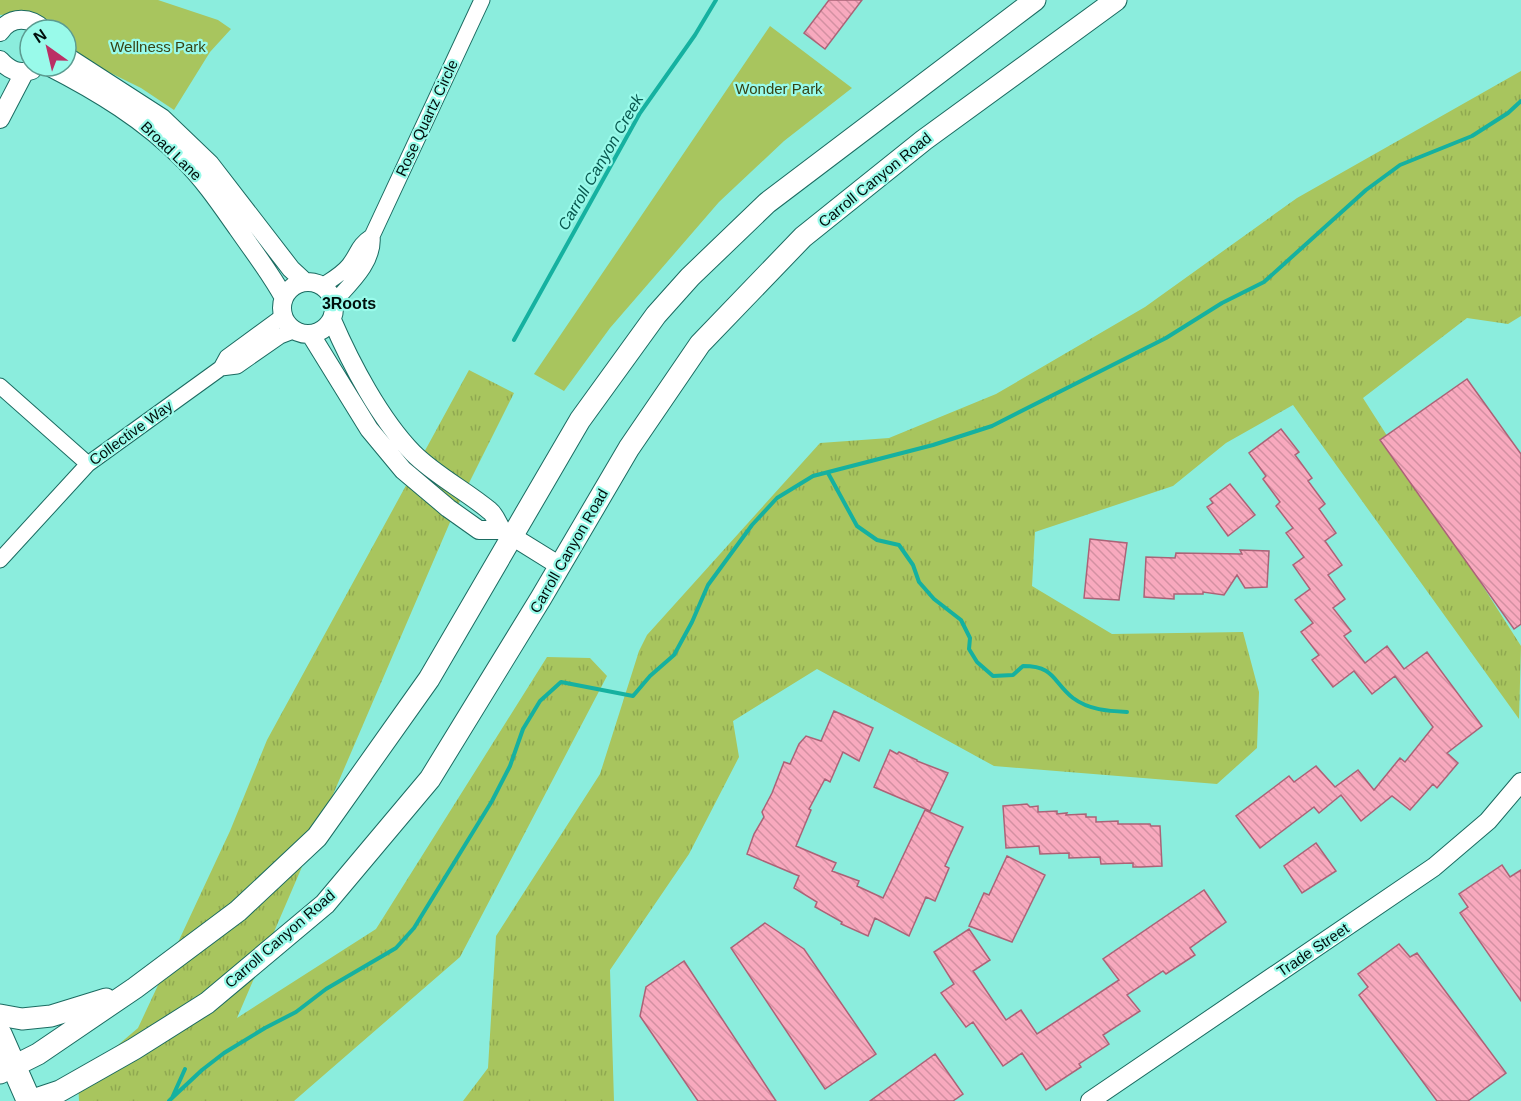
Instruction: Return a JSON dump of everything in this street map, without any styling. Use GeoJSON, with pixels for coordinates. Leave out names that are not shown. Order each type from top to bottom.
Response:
{"type":"FeatureCollection","features":[{"type":"Feature","properties":{"kind":"main road"},"geometry":{"type":"LineString","coordinates":[[7,1070],[38,1054],[135,988],[238,911],[317,837],[429,679],[508,533],[580,420],[656,315],[690,277],[767,203],[1035,0]]}},
{"type":"Feature","properties":{"kind":"main road","name":"Carroll Canyon Road"},"geometry":{"type":"LineString","coordinates":[[30,1101],[60,1091],[134,1049],[207,1003],[325,904],[430,779],[629,448],[700,344],[803,237],[924,140],[1116,0]]}},
{"type":"Feature","properties":{"kind":"main road"},"geometry":{"type":"LineString","coordinates":[[0,1015],[22,1019],[51,1016],[135,988]]}},
{"type":"Feature","properties":{"kind":"main road"},"geometry":{"type":"LineString","coordinates":[[0,1035],[7,1070],[30,1101]]}},
{"type":"Feature","properties":{"kind":"street","name":"Rose Quartz Circle"},"geometry":{"type":"LineString","coordinates":[[313,284],[337,276],[348,266],[361,244],[372,236],[482,0]]}},
{"type":"Feature","properties":{"kind":"street"},"geometry":{"type":"LineString","coordinates":[[1,28],[18,20]]}},
{"type":"Feature","properties":{"kind":"street","name":"Broad Lane"},"geometry":{"type":"LineString","coordinates":[[78,63],[162,117],[210,164],[291,269],[313,284]]}},
{"type":"Feature","properties":{"kind":"street"},"geometry":{"type":"LineString","coordinates":[[2,68],[18,70]]}},
{"type":"Feature","properties":{"kind":"street"},"geometry":{"type":"LineString","coordinates":[[0,119],[27,78]]}},
{"type":"Feature","properties":{"kind":"street","name":"Broad Lane"},"geometry":{"type":"LineString","coordinates":[[71,78],[93,89],[139,120],[184,159],[202,180],[274,279],[293,320],[369,429],[403,470],[448,508],[479,530],[508,533]]}},
{"type":"Feature","properties":{"kind":"street","name":"Rose Quartz Circle"},"geometry":{"type":"LineString","coordinates":[[333,311],[365,265],[373,246],[372,236]]}},
{"type":"Feature","properties":{"kind":"street"},"geometry":{"type":"LineString","coordinates":[[313,284],[332,296],[333,311],[327,328],[319,333],[293,320],[289,291],[296,285],[313,284]]}},
{"type":"Feature","properties":{"kind":"street","name":"Broad Lane"},"geometry":{"type":"LineString","coordinates":[[333,311],[344,347],[370,394],[412,452],[438,476],[491,512],[508,533],[560,566]]}},
{"type":"Feature","properties":{"kind":"street","name":"Collective Way"},"geometry":{"type":"LineString","coordinates":[[0,560],[88,464],[221,368],[227,357],[293,320]]}},
{"type":"Feature","properties":{"kind":"street"},"geometry":{"type":"LineString","coordinates":[[0,386],[88,464]]}},
{"type":"Feature","properties":{"kind":"street","name":"Trade Street"},"geometry":{"type":"LineString","coordinates":[[1090,1101],[1434,867],[1488,821],[1521,782]]}},
{"type":"Feature","properties":{"kind":"green space","name":"Wellness Park"},"geometry":{"type":"Polygon","coordinates":[[[0,0],[158,0],[218,20],[231,29],[210,52],[174,110],[141,88],[78,57],[78,18],[28,18],[21,13],[0,15],[0,0]]]}},
{"type":"Feature","properties":{"kind":"green space","name":"Wonder Park"},"geometry":{"type":"Polygon","coordinates":[[[770,26],[852,88],[784,141],[719,202],[610,328],[564,391],[534,374],[770,26]]]}},
{"type":"Feature","properties":{"kind":"green space"},"geometry":{"type":"Polygon","coordinates":[[[1521,71],[1521,316],[1508,324],[1467,318],[1363,398],[1521,646],[1519,719],[1293,405],[1226,443],[1173,486],[1035,532],[1032,586],[1112,634],[1243,632],[1259,692],[1257,748],[1217,784],[994,766],[817,669],[733,721],[739,757],[689,854],[610,970],[614,1101],[463,1101],[488,1068],[496,936],[600,774],[639,651],[647,635],[820,443],[889,438],[996,394],[1145,307],[1297,198],[1521,71]]]}},
{"type":"Feature","properties":{"kind":"green space"},"geometry":{"type":"Polygon","coordinates":[[[469,370],[514,393],[454,513],[237,1018],[376,929],[547,657],[590,658],[607,676],[460,957],[294,1101],[79,1101],[78,1079],[138,1028],[230,831],[267,740],[469,370]]]}},
{"type":"Feature","properties":{"kind":"building"},"geometry":{"type":"Polygon","coordinates":[[[829,0],[862,0],[825,49],[804,33],[829,0]]]}},
{"type":"Feature","properties":{"kind":"building"},"geometry":{"type":"Polygon","coordinates":[[[1467,379],[1521,454],[1521,624],[1514,629],[1380,440],[1467,379]]]}},
{"type":"Feature","properties":{"kind":"building"},"geometry":{"type":"Polygon","coordinates":[[[1281,429],[1299,452],[1295,455],[1312,478],[1308,481],[1325,504],[1319,509],[1336,533],[1325,541],[1342,565],[1328,575],[1345,599],[1333,608],[1351,631],[1344,636],[1365,663],[1387,646],[1404,669],[1427,652],[1482,726],[1447,753],[1458,763],[1437,788],[1433,784],[1410,810],[1392,796],[1361,821],[1341,795],[1319,813],[1314,807],[1260,848],[1236,816],[1289,776],[1294,782],[1316,766],[1335,787],[1358,770],[1374,790],[1400,758],[1405,762],[1433,727],[1395,676],[1372,694],[1354,671],[1333,687],[1312,660],[1319,655],[1301,632],[1313,623],[1295,600],[1310,589],[1293,565],[1304,557],[1286,533],[1293,528],[1276,506],[1280,502],[1263,479],[1266,476],[1249,453],[1281,429]]]}},
{"type":"Feature","properties":{"kind":"building"},"geometry":{"type":"Polygon","coordinates":[[[1230,484],[1255,515],[1228,536],[1207,507],[1213,503],[1210,499],[1230,484]]]}},
{"type":"Feature","properties":{"kind":"building"},"geometry":{"type":"Polygon","coordinates":[[[1090,539],[1127,543],[1119,600],[1084,598],[1090,539]]]}},
{"type":"Feature","properties":{"kind":"building"},"geometry":{"type":"Polygon","coordinates":[[[1240,550],[1269,551],[1267,587],[1245,588],[1237,575],[1224,595],[1203,592],[1203,594],[1174,594],[1174,599],[1144,597],[1146,557],[1175,558],[1176,553],[1242,554],[1240,550]]]}},
{"type":"Feature","properties":{"kind":"building"},"geometry":{"type":"Polygon","coordinates":[[[834,711],[873,728],[859,761],[843,752],[830,782],[825,779],[809,809],[811,810],[796,846],[836,863],[832,871],[859,881],[857,886],[883,898],[925,810],[963,827],[945,866],[949,868],[935,901],[926,897],[909,936],[875,918],[868,936],[841,924],[842,922],[815,907],[817,902],[794,888],[799,876],[747,854],[754,834],[764,817],[762,812],[784,762],[790,764],[799,744],[806,736],[821,741],[834,711]]]}},
{"type":"Feature","properties":{"kind":"building"},"geometry":{"type":"Polygon","coordinates":[[[890,750],[948,773],[930,811],[874,787],[890,750]]]}},
{"type":"Feature","properties":{"kind":"building"},"geometry":{"type":"Polygon","coordinates":[[[1027,804],[1030,807],[1038,806],[1038,812],[1057,811],[1057,814],[1067,813],[1066,815],[1086,814],[1086,817],[1096,817],[1096,822],[1118,821],[1118,824],[1160,826],[1162,866],[1133,867],[1133,863],[1101,864],[1100,857],[1069,858],[1069,853],[1040,854],[1039,846],[1006,848],[1003,806],[1027,804]]]}},
{"type":"Feature","properties":{"kind":"building"},"geometry":{"type":"Polygon","coordinates":[[[1316,843],[1336,871],[1302,893],[1284,866],[1316,843]]]}},
{"type":"Feature","properties":{"kind":"building"},"geometry":{"type":"Polygon","coordinates":[[[1007,856],[1045,875],[1012,942],[969,926],[984,893],[989,895],[1007,856]]]}},
{"type":"Feature","properties":{"kind":"building"},"geometry":{"type":"Polygon","coordinates":[[[1502,865],[1510,877],[1521,870],[1521,1001],[1460,913],[1468,907],[1459,894],[1502,865]]]}},
{"type":"Feature","properties":{"kind":"building"},"geometry":{"type":"Polygon","coordinates":[[[1204,890],[1226,922],[1190,948],[1195,955],[1166,974],[1163,971],[1127,995],[1140,1011],[1103,1035],[1109,1044],[1079,1064],[1081,1067],[1046,1090],[1022,1053],[1003,1066],[973,1022],[966,1027],[941,993],[954,984],[934,952],[969,929],[990,960],[973,971],[1006,1020],[1021,1010],[1037,1034],[1119,980],[1103,959],[1204,890]]]}},
{"type":"Feature","properties":{"kind":"building"},"geometry":{"type":"Polygon","coordinates":[[[765,923],[804,949],[876,1054],[825,1089],[731,948],[765,923]]]}},
{"type":"Feature","properties":{"kind":"building"},"geometry":{"type":"Polygon","coordinates":[[[1399,944],[1410,957],[1417,953],[1506,1073],[1468,1101],[1437,1101],[1359,995],[1368,987],[1358,974],[1399,944]]]}},
{"type":"Feature","properties":{"kind":"building"},"geometry":{"type":"Polygon","coordinates":[[[684,961],[776,1101],[698,1101],[640,1016],[646,987],[684,961]]]}},
{"type":"Feature","properties":{"kind":"building"},"geometry":{"type":"Polygon","coordinates":[[[935,1054],[963,1094],[953,1101],[870,1101],[935,1054]]]}},
{"type":"Feature","properties":{"kind":"waterway","name":"Carroll Canyon Creek"},"geometry":{"type":"LineString","coordinates":[[514,340],[640,113],[695,35],[716,0]]}},
{"type":"Feature","properties":{"kind":"waterway"},"geometry":{"type":"LineString","coordinates":[[172,1098],[224,1053],[296,1012],[326,989],[396,948],[414,928],[492,801],[510,766],[523,729],[540,701],[561,682],[633,696],[650,676],[674,655],[708,585],[752,525],[777,498],[813,476],[933,445],[992,426],[1166,338],[1222,303],[1264,282],[1366,190],[1400,165],[1472,136],[1508,113],[1521,101]]}},
{"type":"Feature","properties":{"kind":"waterway"},"geometry":{"type":"LineString","coordinates":[[828,473],[857,526],[877,540],[899,545],[913,565],[919,582],[934,599],[961,620],[970,638],[969,649],[977,662],[993,676],[1013,675],[1023,666],[1041,669],[1052,676],[1066,692],[1079,702],[1099,709],[1127,712]]}},
{"type":"Feature","properties":{"kind":"waterway","name":"Carroll Canyon Creek"},"geometry":{"type":"LineString","coordinates":[[169,1101],[185,1069]]}},
{"type":"Feature","properties":{"kind":"district","name":"3Roots"},"geometry":{"type":"Point","coordinates":[349,303]}}]}
